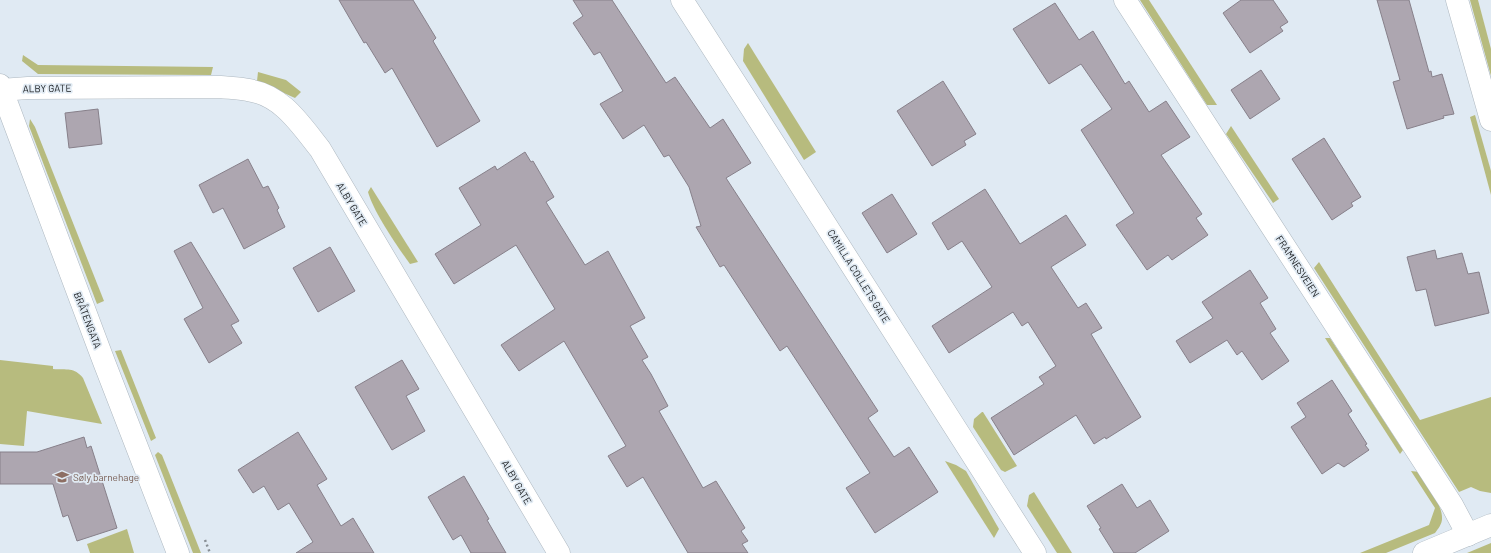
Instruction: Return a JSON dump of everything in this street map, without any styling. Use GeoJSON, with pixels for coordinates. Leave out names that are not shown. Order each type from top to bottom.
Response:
{"type":"FeatureCollection","features":[{"type":"Feature","properties":{"kind":"street","name":"CAMILLA COLLETS GATE"},"geometry":{"type":"LineString","coordinates":[[682,0],[1036,553]]}},
{"type":"Feature","properties":{"kind":"street","name":"FRAMNESVEIEN"},"geometry":{"type":"LineString","coordinates":[[1125,0],[1452,505],[1468,535]]}},
{"type":"Feature","properties":{"kind":"street"},"geometry":{"type":"LineString","coordinates":[[1457,0],[1491,120]]}},
{"type":"Feature","properties":{"kind":"street","name":"ALBY GATE"},"geometry":{"type":"LineString","coordinates":[[1,89],[220,87],[249,90],[270,97],[293,114],[320,149],[559,553]]}},
{"type":"Feature","properties":{"kind":"street","name":"BRÅTENGATA"},"geometry":{"type":"LineString","coordinates":[[1,89],[178,553]]}},
{"type":"Feature","properties":{"kind":"street"},"geometry":{"type":"LineString","coordinates":[[1424,553],[1491,525]]}},
{"type":"Feature","properties":{"kind":"green space"},"geometry":{"type":"Polygon","coordinates":[[[1140,0],[1149,0],[1217,105],[1207,105],[1140,0]]]}},
{"type":"Feature","properties":{"kind":"green space"},"geometry":{"type":"Polygon","coordinates":[[[1470,0],[1478,0],[1491,49],[1491,76],[1470,0]]]}},
{"type":"Feature","properties":{"kind":"green space"},"geometry":{"type":"Polygon","coordinates":[[[748,43],[816,152],[804,160],[743,61],[744,49],[748,43]]]}},
{"type":"Feature","properties":{"kind":"green space"},"geometry":{"type":"Polygon","coordinates":[[[23,55],[38,65],[213,67],[211,75],[38,74],[22,61],[23,55]]]}},
{"type":"Feature","properties":{"kind":"green space"},"geometry":{"type":"Polygon","coordinates":[[[258,72],[286,80],[301,92],[295,98],[257,81],[258,72]]]}},
{"type":"Feature","properties":{"kind":"green space"},"geometry":{"type":"Polygon","coordinates":[[[1475,115],[1491,171],[1491,195],[1470,117],[1475,115]]]}},
{"type":"Feature","properties":{"kind":"green space"},"geometry":{"type":"Polygon","coordinates":[[[30,119],[35,127],[104,301],[97,304],[29,126],[30,119]]]}},
{"type":"Feature","properties":{"kind":"green space"},"geometry":{"type":"Polygon","coordinates":[[[1231,126],[1279,199],[1273,203],[1226,134],[1231,126]]]}},
{"type":"Feature","properties":{"kind":"green space"},"geometry":{"type":"Polygon","coordinates":[[[371,187],[418,262],[410,264],[386,229],[375,210],[368,192],[371,187]]]}},
{"type":"Feature","properties":{"kind":"green space"},"geometry":{"type":"Polygon","coordinates":[[[1319,262],[1420,420],[1491,397],[1491,493],[1480,491],[1471,487],[1459,492],[1314,268],[1319,262]]]}},
{"type":"Feature","properties":{"kind":"green space"},"geometry":{"type":"Polygon","coordinates":[[[1325,338],[1330,338],[1403,450],[1400,454],[1325,338]]]}},
{"type":"Feature","properties":{"kind":"green space"},"geometry":{"type":"Polygon","coordinates":[[[121,350],[156,438],[151,441],[115,351],[121,350]]]}},
{"type":"Feature","properties":{"kind":"green space"},"geometry":{"type":"Polygon","coordinates":[[[0,360],[53,366],[53,369],[70,370],[80,374],[102,424],[27,411],[24,446],[0,444],[0,360]]]}},
{"type":"Feature","properties":{"kind":"green space"},"geometry":{"type":"Polygon","coordinates":[[[982,412],[1017,466],[1005,472],[1001,470],[973,427],[974,419],[982,412]]]}},
{"type":"Feature","properties":{"kind":"green space"},"geometry":{"type":"Polygon","coordinates":[[[158,452],[162,455],[201,553],[193,553],[155,455],[158,452]]]}},
{"type":"Feature","properties":{"kind":"green space"},"geometry":{"type":"Polygon","coordinates":[[[945,461],[966,471],[999,529],[994,538],[945,461]]]}},
{"type":"Feature","properties":{"kind":"green space"},"geometry":{"type":"Polygon","coordinates":[[[1411,471],[1420,472],[1440,507],[1442,519],[1439,528],[1435,533],[1386,553],[1360,553],[1429,525],[1435,508],[1411,471]]]}},
{"type":"Feature","properties":{"kind":"green space"},"geometry":{"type":"Polygon","coordinates":[[[1034,492],[1072,553],[1057,553],[1027,506],[1029,495],[1034,492]]]}},
{"type":"Feature","properties":{"kind":"green space"},"geometry":{"type":"Polygon","coordinates":[[[127,529],[134,553],[90,553],[87,544],[127,529]]]}},
{"type":"Feature","properties":{"kind":"green space"},"geometry":{"type":"Polygon","coordinates":[[[1491,543],[1491,553],[1467,553],[1491,543]]]}},
{"type":"Feature","properties":{"kind":"building"},"geometry":{"type":"Polygon","coordinates":[[[339,0],[413,0],[436,38],[433,41],[480,121],[437,147],[392,68],[385,73],[366,42],[364,43],[339,0]]]}},
{"type":"Feature","properties":{"kind":"building"},"geometry":{"type":"Polygon","coordinates":[[[573,0],[612,0],[666,83],[675,77],[710,128],[723,119],[751,163],[726,178],[878,411],[868,418],[894,457],[909,447],[938,492],[875,533],[846,488],[870,473],[787,346],[780,351],[724,265],[720,267],[696,227],[701,226],[689,187],[669,155],[664,157],[644,125],[623,139],[600,104],[623,91],[600,52],[594,55],[573,23],[583,16],[573,0]]]}},
{"type":"Feature","properties":{"kind":"building"},"geometry":{"type":"Polygon","coordinates":[[[1241,0],[1273,0],[1288,22],[1280,27],[1283,31],[1250,53],[1223,13],[1241,0]]]}},
{"type":"Feature","properties":{"kind":"building"},"geometry":{"type":"Polygon","coordinates":[[[1377,0],[1409,0],[1429,72],[1431,71],[1432,77],[1442,74],[1454,114],[1443,116],[1444,118],[1407,129],[1393,82],[1400,80],[1377,0]]]}},
{"type":"Feature","properties":{"kind":"building"},"geometry":{"type":"Polygon","coordinates":[[[1055,3],[1079,40],[1093,31],[1125,84],[1129,81],[1149,112],[1166,101],[1190,137],[1161,155],[1202,214],[1196,218],[1208,235],[1172,260],[1168,255],[1147,270],[1116,225],[1134,213],[1081,130],[1112,109],[1081,64],[1049,84],[1013,29],[1055,3]]]}},
{"type":"Feature","properties":{"kind":"building"},"geometry":{"type":"Polygon","coordinates":[[[1261,70],[1280,99],[1250,119],[1231,90],[1261,70]]]}},
{"type":"Feature","properties":{"kind":"building"},"geometry":{"type":"Polygon","coordinates":[[[943,81],[976,134],[964,141],[966,145],[932,166],[897,111],[943,81]]]}},
{"type":"Feature","properties":{"kind":"building"},"geometry":{"type":"Polygon","coordinates":[[[98,109],[102,144],[69,148],[65,113],[98,109]]]}},
{"type":"Feature","properties":{"kind":"building"},"geometry":{"type":"Polygon","coordinates":[[[1324,138],[1361,197],[1351,203],[1353,206],[1332,220],[1292,159],[1324,138]]]}},
{"type":"Feature","properties":{"kind":"building"},"geometry":{"type":"Polygon","coordinates":[[[525,152],[531,162],[533,161],[554,197],[546,202],[585,265],[608,251],[645,318],[630,326],[648,357],[642,360],[668,406],[659,411],[703,488],[716,481],[745,528],[741,531],[748,541],[742,544],[748,553],[688,553],[643,477],[627,487],[608,456],[626,446],[564,341],[519,371],[501,345],[555,309],[516,245],[454,284],[435,254],[481,225],[459,188],[495,166],[497,170],[525,152]]]}},
{"type":"Feature","properties":{"kind":"building"},"geometry":{"type":"Polygon","coordinates":[[[248,159],[263,188],[268,186],[279,208],[277,210],[285,227],[244,249],[223,208],[213,213],[199,185],[248,159]]]}},
{"type":"Feature","properties":{"kind":"building"},"geometry":{"type":"Polygon","coordinates":[[[985,189],[1020,244],[1066,215],[1086,245],[1051,267],[1078,308],[1086,303],[1102,328],[1091,334],[1141,417],[1106,439],[1105,437],[1094,444],[1076,415],[1014,455],[991,418],[1044,384],[1039,377],[1056,366],[1028,322],[1022,326],[1013,312],[949,353],[932,326],[992,287],[962,241],[948,250],[932,223],[985,189]]]}},
{"type":"Feature","properties":{"kind":"building"},"geometry":{"type":"Polygon","coordinates":[[[892,194],[917,234],[887,253],[862,213],[892,194]]]}},
{"type":"Feature","properties":{"kind":"building"},"geometry":{"type":"Polygon","coordinates":[[[191,242],[239,321],[231,325],[242,343],[209,363],[184,319],[203,308],[174,251],[191,242]]]}},
{"type":"Feature","properties":{"kind":"building"},"geometry":{"type":"Polygon","coordinates":[[[330,247],[355,291],[318,312],[293,268],[330,247]]]}},
{"type":"Feature","properties":{"kind":"building"},"geometry":{"type":"Polygon","coordinates":[[[1435,250],[1437,259],[1462,253],[1468,274],[1479,272],[1489,313],[1435,326],[1426,289],[1416,291],[1407,257],[1435,250]]]}},
{"type":"Feature","properties":{"kind":"building"},"geometry":{"type":"Polygon","coordinates":[[[1250,270],[1268,298],[1260,303],[1276,329],[1270,333],[1289,361],[1262,380],[1242,351],[1237,355],[1227,340],[1190,363],[1176,341],[1213,318],[1202,302],[1250,270]]]}},
{"type":"Feature","properties":{"kind":"building"},"geometry":{"type":"Polygon","coordinates":[[[402,360],[419,389],[406,396],[425,431],[392,450],[355,387],[402,360]]]}},
{"type":"Feature","properties":{"kind":"building"},"geometry":{"type":"Polygon","coordinates":[[[1332,380],[1352,411],[1348,414],[1367,444],[1365,445],[1369,450],[1344,467],[1338,463],[1322,474],[1291,427],[1306,417],[1297,403],[1332,380]]]}},
{"type":"Feature","properties":{"kind":"building"},"geometry":{"type":"Polygon","coordinates":[[[298,432],[327,479],[317,485],[341,526],[353,518],[374,553],[296,553],[313,542],[289,503],[278,510],[264,486],[253,493],[238,470],[298,432]]]}},
{"type":"Feature","properties":{"kind":"building"},"geometry":{"type":"Polygon","coordinates":[[[84,437],[87,448],[91,446],[117,528],[77,541],[68,515],[63,517],[53,484],[0,484],[0,452],[37,452],[84,437]]]}},
{"type":"Feature","properties":{"kind":"building"},"geometry":{"type":"Polygon","coordinates":[[[464,476],[489,519],[487,520],[506,553],[471,553],[461,535],[453,540],[428,497],[464,476]]]}},
{"type":"Feature","properties":{"kind":"building"},"geometry":{"type":"Polygon","coordinates":[[[1122,484],[1137,508],[1150,500],[1169,531],[1135,553],[1114,553],[1087,506],[1122,484]]]}},
{"type":"Feature","properties":{"kind":"place","name":"Søly barnehage"},"geometry":{"type":"Point","coordinates":[62,477]}}]}
